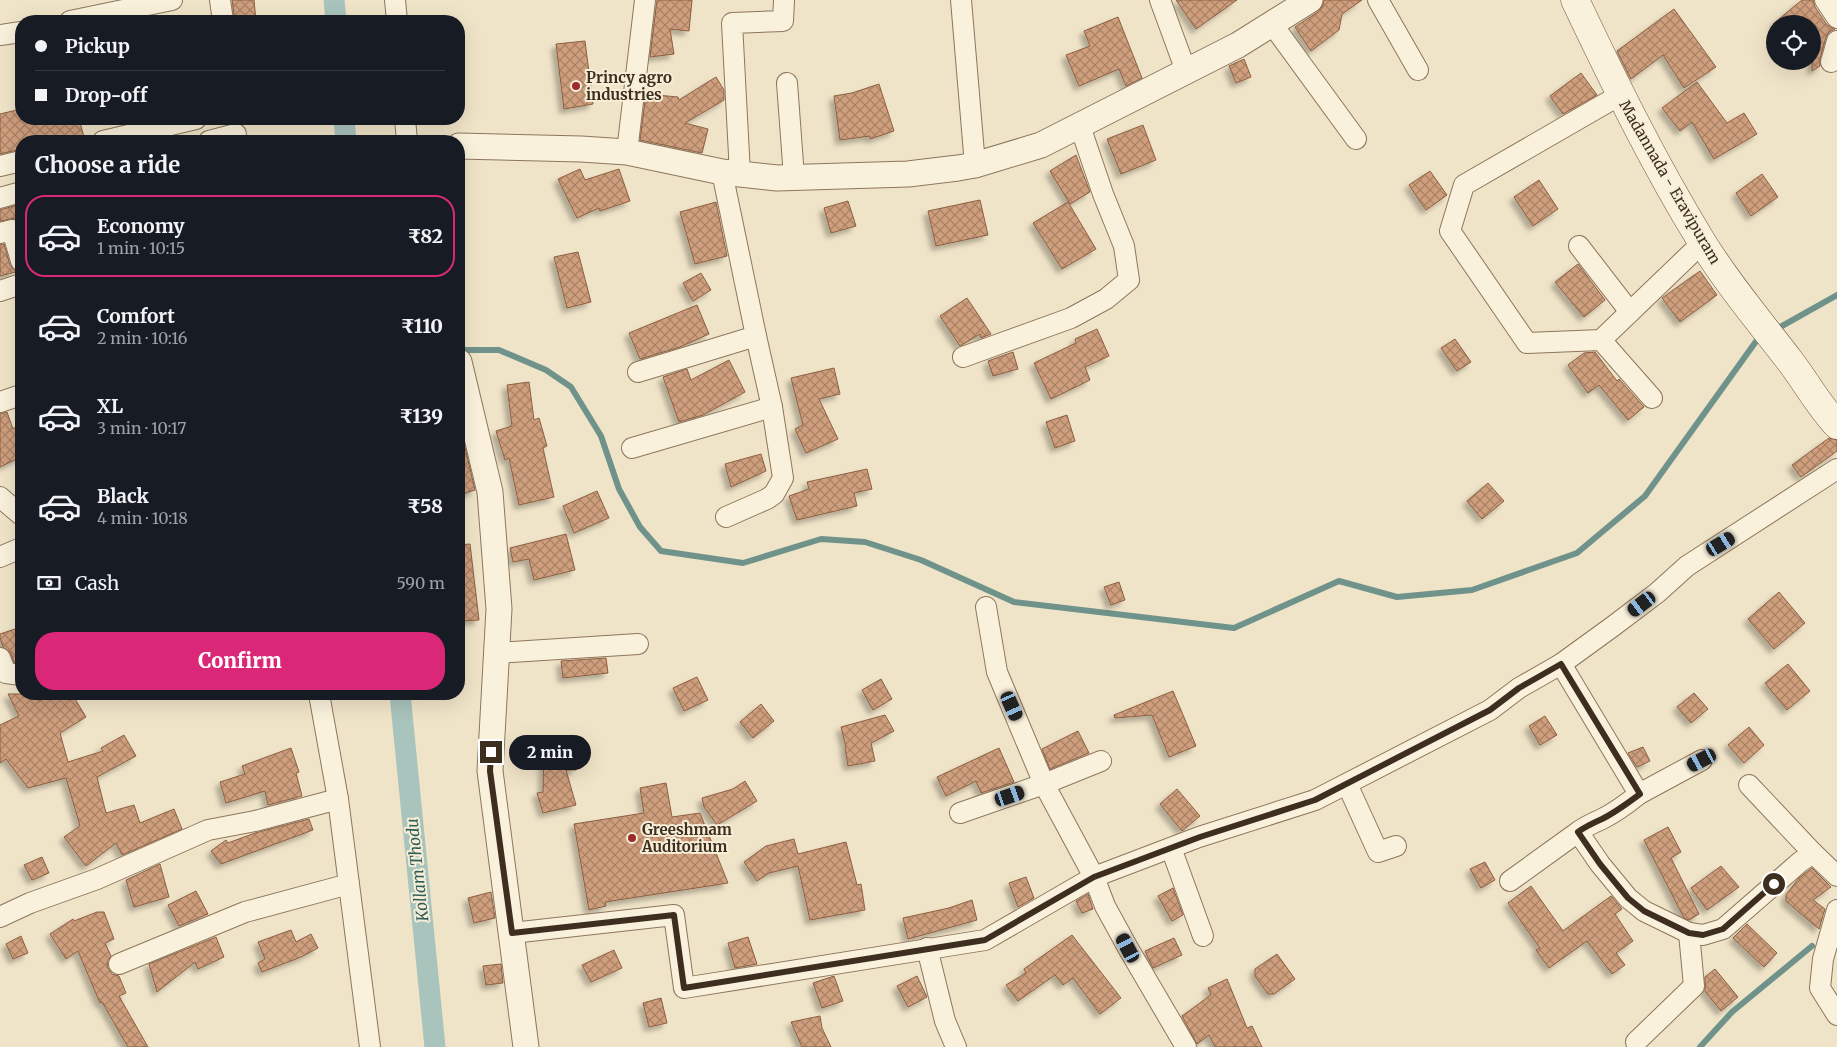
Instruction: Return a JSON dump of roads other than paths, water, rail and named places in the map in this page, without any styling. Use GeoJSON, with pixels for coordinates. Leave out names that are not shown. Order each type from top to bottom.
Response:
{"type":"FeatureCollection","features":[{"type":"Feature","properties":{"kind":"main road","name":"Madannada - Eravipuram"},"geometry":{"type":"LineString","coordinates":[[1575,0],[1620,95],[1702,243],[1752,312],[1834,418]]}},
{"type":"Feature","properties":{"kind":"street"},"geometry":{"type":"LineString","coordinates":[[99,15],[172,0]]}},
{"type":"Feature","properties":{"kind":"street"},"geometry":{"type":"LineString","coordinates":[[220,0],[221,15]]}},
{"type":"Feature","properties":{"kind":"street"},"geometry":{"type":"LineString","coordinates":[[395,0],[396,15]]}},
{"type":"Feature","properties":{"kind":"street"},"geometry":{"type":"LineString","coordinates":[[627,152],[644,0]]}},
{"type":"Feature","properties":{"kind":"street"},"geometry":{"type":"LineString","coordinates":[[726,517],[767,499],[774,494],[783,478],[772,407],[756,336],[731,173],[732,23],[782,21],[784,0]]}},
{"type":"Feature","properties":{"kind":"street"},"geometry":{"type":"LineString","coordinates":[[961,0],[975,165]]}},
{"type":"Feature","properties":{"kind":"street"},"geometry":{"type":"LineString","coordinates":[[1160,0],[1186,71]]}},
{"type":"Feature","properties":{"kind":"street"},"geometry":{"type":"LineString","coordinates":[[465,146],[627,152],[731,173],[777,178],[908,174],[975,165],[1041,145],[1080,126],[1238,45],[1310,0]]}},
{"type":"Feature","properties":{"kind":"street"},"geometry":{"type":"LineString","coordinates":[[1378,0],[1418,70]]}},
{"type":"Feature","properties":{"kind":"street"},"geometry":{"type":"LineString","coordinates":[[1825,0],[1837,18]]}},
{"type":"Feature","properties":{"kind":"street"},"geometry":{"type":"LineString","coordinates":[[1272,24],[1356,139]]}},
{"type":"Feature","properties":{"kind":"street"},"geometry":{"type":"LineString","coordinates":[[0,35],[15,33]]}},
{"type":"Feature","properties":{"kind":"street"},"geometry":{"type":"LineString","coordinates":[[1831,62],[1837,41]]}},
{"type":"Feature","properties":{"kind":"street"},"geometry":{"type":"LineString","coordinates":[[787,83],[794,177]]}},
{"type":"Feature","properties":{"kind":"street"},"geometry":{"type":"LineString","coordinates":[[1620,95],[1464,185],[1450,231],[1527,343],[1601,340],[1702,243]]}},
{"type":"Feature","properties":{"kind":"street"},"geometry":{"type":"LineString","coordinates":[[128,135],[171,125]]}},
{"type":"Feature","properties":{"kind":"street"},"geometry":{"type":"LineString","coordinates":[[963,357],[1071,318],[1106,299],[1129,280],[1124,246],[1103,194],[1080,126]]}},
{"type":"Feature","properties":{"kind":"street"},"geometry":{"type":"LineString","coordinates":[[0,166],[15,162]]}},
{"type":"Feature","properties":{"kind":"street"},"geometry":{"type":"LineString","coordinates":[[0,198],[15,194]]}},
{"type":"Feature","properties":{"kind":"street"},"geometry":{"type":"LineString","coordinates":[[0,233],[12,230],[15,240]]}},
{"type":"Feature","properties":{"kind":"street"},"geometry":{"type":"LineString","coordinates":[[1579,246],[1630,312]]}},
{"type":"Feature","properties":{"kind":"street"},"geometry":{"type":"LineString","coordinates":[[0,291],[15,286]]}},
{"type":"Feature","properties":{"kind":"street"},"geometry":{"type":"LineString","coordinates":[[638,372],[756,336]]}},
{"type":"Feature","properties":{"kind":"street"},"geometry":{"type":"LineString","coordinates":[[1601,340],[1652,398]]}},
{"type":"Feature","properties":{"kind":"street"},"geometry":{"type":"LineString","coordinates":[[465,387],[490,492],[499,609],[490,771],[526,1047]]}},
{"type":"Feature","properties":{"kind":"street"},"geometry":{"type":"LineString","coordinates":[[0,402],[15,397]]}},
{"type":"Feature","properties":{"kind":"street"},"geometry":{"type":"LineString","coordinates":[[632,448],[772,407]]}},
{"type":"Feature","properties":{"kind":"street"},"geometry":{"type":"LineString","coordinates":[[512,933],[674,915],[684,988],[985,940],[1094,877],[1124,864],[1200,837],[1315,800],[1490,710],[1519,688],[1561,664],[1658,593],[1687,566],[1837,469]]}},
{"type":"Feature","properties":{"kind":"street"},"geometry":{"type":"LineString","coordinates":[[0,497],[15,510]]}},
{"type":"Feature","properties":{"kind":"street"},"geometry":{"type":"LineString","coordinates":[[0,557],[15,551]]}},
{"type":"Feature","properties":{"kind":"street"},"geometry":{"type":"LineString","coordinates":[[986,607],[997,672],[1044,784],[1094,877],[1105,906],[1186,1047]]}},
{"type":"Feature","properties":{"kind":"street"},"geometry":{"type":"LineString","coordinates":[[497,653],[638,644]]}},
{"type":"Feature","properties":{"kind":"street"},"geometry":{"type":"LineString","coordinates":[[0,658],[6,673],[15,674]]}},
{"type":"Feature","properties":{"kind":"street"},"geometry":{"type":"LineString","coordinates":[[1561,664],[1640,794]]}},
{"type":"Feature","properties":{"kind":"street"},"geometry":{"type":"LineString","coordinates":[[320,700],[338,799],[370,1047]]}},
{"type":"Feature","properties":{"kind":"street"},"geometry":{"type":"LineString","coordinates":[[1510,881],[1587,825],[1602,819],[1640,794],[1702,760]]}},
{"type":"Feature","properties":{"kind":"street"},"geometry":{"type":"LineString","coordinates":[[960,812],[1044,784],[1100,761]]}},
{"type":"Feature","properties":{"kind":"street"},"geometry":{"type":"LineString","coordinates":[[1347,784],[1378,852],[1396,846]]}},
{"type":"Feature","properties":{"kind":"street"},"geometry":{"type":"LineString","coordinates":[[1749,785],[1837,876]]}},
{"type":"Feature","properties":{"kind":"street"},"geometry":{"type":"LineString","coordinates":[[0,917],[30,903],[97,879],[208,830],[255,821],[338,799]]}},
{"type":"Feature","properties":{"kind":"street"},"geometry":{"type":"LineString","coordinates":[[1578,832],[1595,858],[1628,898],[1644,911],[1689,933],[1703,935],[1723,929],[1800,862],[1813,853]]}},
{"type":"Feature","properties":{"kind":"street"},"geometry":{"type":"LineString","coordinates":[[1171,848],[1203,936]]}},
{"type":"Feature","properties":{"kind":"street"},"geometry":{"type":"LineString","coordinates":[[119,964],[245,912],[349,884]]}},
{"type":"Feature","properties":{"kind":"street"},"geometry":{"type":"LineString","coordinates":[[1837,910],[1823,959],[1820,988],[1837,1015]]}},
{"type":"Feature","properties":{"kind":"street"},"geometry":{"type":"LineString","coordinates":[[1636,1042],[1694,986],[1689,933]]}},
{"type":"Feature","properties":{"kind":"street"},"geometry":{"type":"LineString","coordinates":[[927,948],[944,1021],[956,1047]]}},
{"type":"Feature","properties":{"kind":"waterway","name":"Kollam Thodu"},"geometry":{"type":"LineString","coordinates":[[334,0],[335,15]]}},
{"type":"Feature","properties":{"kind":"waterway","name":"Kollam Thodu"},"geometry":{"type":"LineString","coordinates":[[345,125],[345,135]]}},
{"type":"Feature","properties":{"kind":"waterway"},"geometry":{"type":"LineString","coordinates":[[1775,330],[1837,295]]}},
{"type":"Feature","properties":{"kind":"waterway"},"geometry":{"type":"LineString","coordinates":[[466,350],[499,350],[546,370],[571,387],[601,436],[619,489],[640,527],[661,551],[743,563],[821,539],[865,542],[921,560],[1014,602],[1234,628],[1339,581],[1397,597],[1472,590],[1577,553],[1645,496],[1757,340],[1762,337]]}},
{"type":"Feature","properties":{"kind":"waterway","name":"Kollam Thodu"},"geometry":{"type":"LineString","coordinates":[[401,700],[435,1047]]}},
{"type":"Feature","properties":{"kind":"waterway"},"geometry":{"type":"LineString","coordinates":[[1700,1047],[1732,1012],[1812,946]]}},
{"type":"Feature","properties":{"kind":"place","name":"Princy agro industries"},"geometry":{"type":"Point","coordinates":[576,86]}},
{"type":"Feature","properties":{"kind":"place","name":"Greeshmam Auditorium"},"geometry":{"type":"Point","coordinates":[632,838]}}]}
